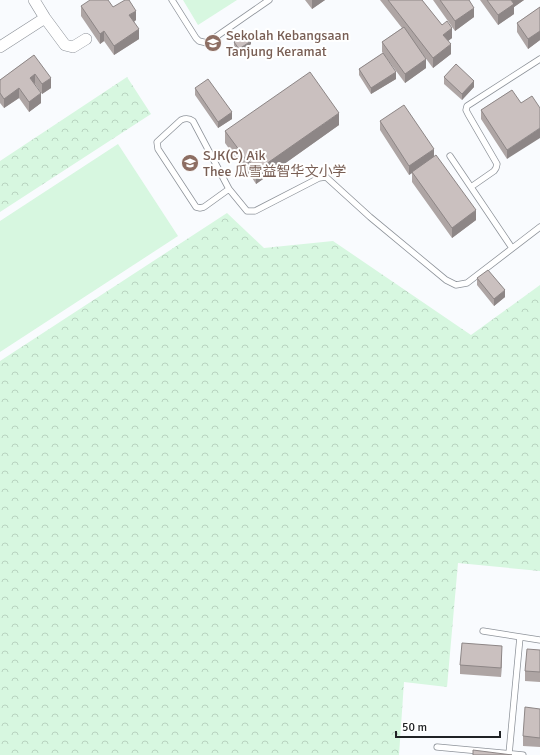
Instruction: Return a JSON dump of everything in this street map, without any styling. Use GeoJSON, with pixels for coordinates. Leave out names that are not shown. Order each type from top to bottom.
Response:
{"type":"FeatureCollection","features":[{"type":"Feature","properties":{"kind":"street"},"geometry":{"type":"LineString","coordinates":[[34,0],[65,45],[73,47],[86,39]]}},
{"type":"Feature","properties":{"kind":"street"},"geometry":{"type":"LineString","coordinates":[[0,47],[45,18]]}},
{"type":"Feature","properties":{"kind":"lane"},"geometry":{"type":"LineString","coordinates":[[172,0],[196,38],[199,41],[206,43],[269,0]]}},
{"type":"Feature","properties":{"kind":"lane"},"geometry":{"type":"LineString","coordinates":[[471,187],[494,171],[497,164],[468,114],[466,110],[467,106],[540,59]]}},
{"type":"Feature","properties":{"kind":"lane"},"geometry":{"type":"LineString","coordinates":[[229,189],[204,207],[196,207],[158,150],[157,142],[182,120],[185,118],[190,118],[229,189],[244,208],[251,212],[319,178],[326,177],[370,217],[440,275],[456,285],[467,283],[540,226]]}},
{"type":"Feature","properties":{"kind":"lane"},"geometry":{"type":"LineString","coordinates":[[450,156],[512,248]]}},
{"type":"Feature","properties":{"kind":"lane"},"geometry":{"type":"LineString","coordinates":[[483,631],[540,640]]}},
{"type":"Feature","properties":{"kind":"lane"},"geometry":{"type":"LineString","coordinates":[[509,754],[520,637]]}},
{"type":"Feature","properties":{"kind":"lane"},"geometry":{"type":"LineString","coordinates":[[437,747],[524,755]]}},
{"type":"Feature","properties":{"kind":"green space"},"geometry":{"type":"Polygon","coordinates":[[[183,0],[237,0],[198,25],[183,0]]]}},
{"type":"Feature","properties":{"kind":"green space"},"geometry":{"type":"Polygon","coordinates":[[[127,77],[151,114],[0,212],[0,161],[127,77]]]}},
{"type":"Feature","properties":{"kind":"green space"},"geometry":{"type":"Polygon","coordinates":[[[118,144],[178,236],[0,352],[0,221],[118,144]]]}},
{"type":"Feature","properties":{"kind":"green space"},"geometry":{"type":"Polygon","coordinates":[[[227,213],[264,248],[333,241],[471,335],[540,285],[540,571],[458,563],[447,687],[404,682],[399,755],[0,755],[0,361],[227,213]]]}},
{"type":"Feature","properties":{"kind":"building"},"geometry":{"type":"Polygon","coordinates":[[[90,0],[108,0],[113,7],[125,0],[129,0],[136,11],[129,15],[139,29],[114,46],[104,31],[100,34],[81,6],[90,0]]]}},
{"type":"Feature","properties":{"kind":"building"},"geometry":{"type":"Polygon","coordinates":[[[388,0],[422,0],[442,25],[447,21],[452,28],[443,35],[451,44],[433,58],[388,0]]]}},
{"type":"Feature","properties":{"kind":"building"},"geometry":{"type":"Polygon","coordinates":[[[440,0],[469,0],[474,8],[455,21],[440,0]]]}},
{"type":"Feature","properties":{"kind":"building"},"geometry":{"type":"Polygon","coordinates":[[[487,0],[511,0],[514,4],[498,15],[487,0]]]}},
{"type":"Feature","properties":{"kind":"building"},"geometry":{"type":"Polygon","coordinates":[[[540,7],[540,31],[528,39],[517,23],[540,7]]]}},
{"type":"Feature","properties":{"kind":"building"},"geometry":{"type":"Polygon","coordinates":[[[404,27],[426,59],[405,74],[382,42],[404,27]]]}},
{"type":"Feature","properties":{"kind":"building"},"geometry":{"type":"Polygon","coordinates":[[[246,34],[251,41],[239,49],[234,42],[246,34]]]}},
{"type":"Feature","properties":{"kind":"building"},"geometry":{"type":"Polygon","coordinates":[[[383,53],[396,72],[371,88],[359,69],[383,53]]]}},
{"type":"Feature","properties":{"kind":"building"},"geometry":{"type":"Polygon","coordinates":[[[34,55],[51,78],[42,84],[35,74],[30,78],[41,93],[29,102],[19,88],[4,99],[0,93],[0,80],[34,55]]]}},
{"type":"Feature","properties":{"kind":"building"},"geometry":{"type":"Polygon","coordinates":[[[456,64],[474,81],[462,94],[444,77],[456,64]]]}},
{"type":"Feature","properties":{"kind":"building"},"geometry":{"type":"Polygon","coordinates":[[[310,72],[339,113],[256,171],[225,131],[310,72]]]}},
{"type":"Feature","properties":{"kind":"building"},"geometry":{"type":"Polygon","coordinates":[[[208,79],[232,112],[218,122],[195,88],[208,79]]]}},
{"type":"Feature","properties":{"kind":"building"},"geometry":{"type":"Polygon","coordinates":[[[512,90],[521,103],[532,96],[540,108],[540,128],[507,150],[481,110],[512,90]]]}},
{"type":"Feature","properties":{"kind":"building"},"geometry":{"type":"Polygon","coordinates":[[[404,105],[434,149],[409,166],[380,121],[404,105]]]}},
{"type":"Feature","properties":{"kind":"building"},"geometry":{"type":"Polygon","coordinates":[[[436,155],[476,210],[452,228],[412,172],[436,155]]]}},
{"type":"Feature","properties":{"kind":"building"},"geometry":{"type":"Polygon","coordinates":[[[488,270],[505,290],[494,299],[477,278],[488,270]]]}},
{"type":"Feature","properties":{"kind":"building"},"geometry":{"type":"Polygon","coordinates":[[[462,643],[502,646],[501,668],[460,665],[462,643]]]}},
{"type":"Feature","properties":{"kind":"building"},"geometry":{"type":"Polygon","coordinates":[[[527,649],[540,650],[540,672],[525,671],[527,649]]]}},
{"type":"Feature","properties":{"kind":"building"},"geometry":{"type":"Polygon","coordinates":[[[525,707],[540,709],[540,738],[523,736],[525,707]]]}},
{"type":"Feature","properties":{"kind":"building"},"geometry":{"type":"Polygon","coordinates":[[[473,750],[512,755],[473,755],[473,750]]]}},
{"type":"Feature","properties":{"kind":"place","name":"Sekolah Kebangsaan Tanjung Keramat"},"geometry":{"type":"Point","coordinates":[213,43]}},
{"type":"Feature","properties":{"kind":"place","name":"SJK(C) Aik Thee 瓜雪益智华文小学"},"geometry":{"type":"Point","coordinates":[190,163]}}]}
